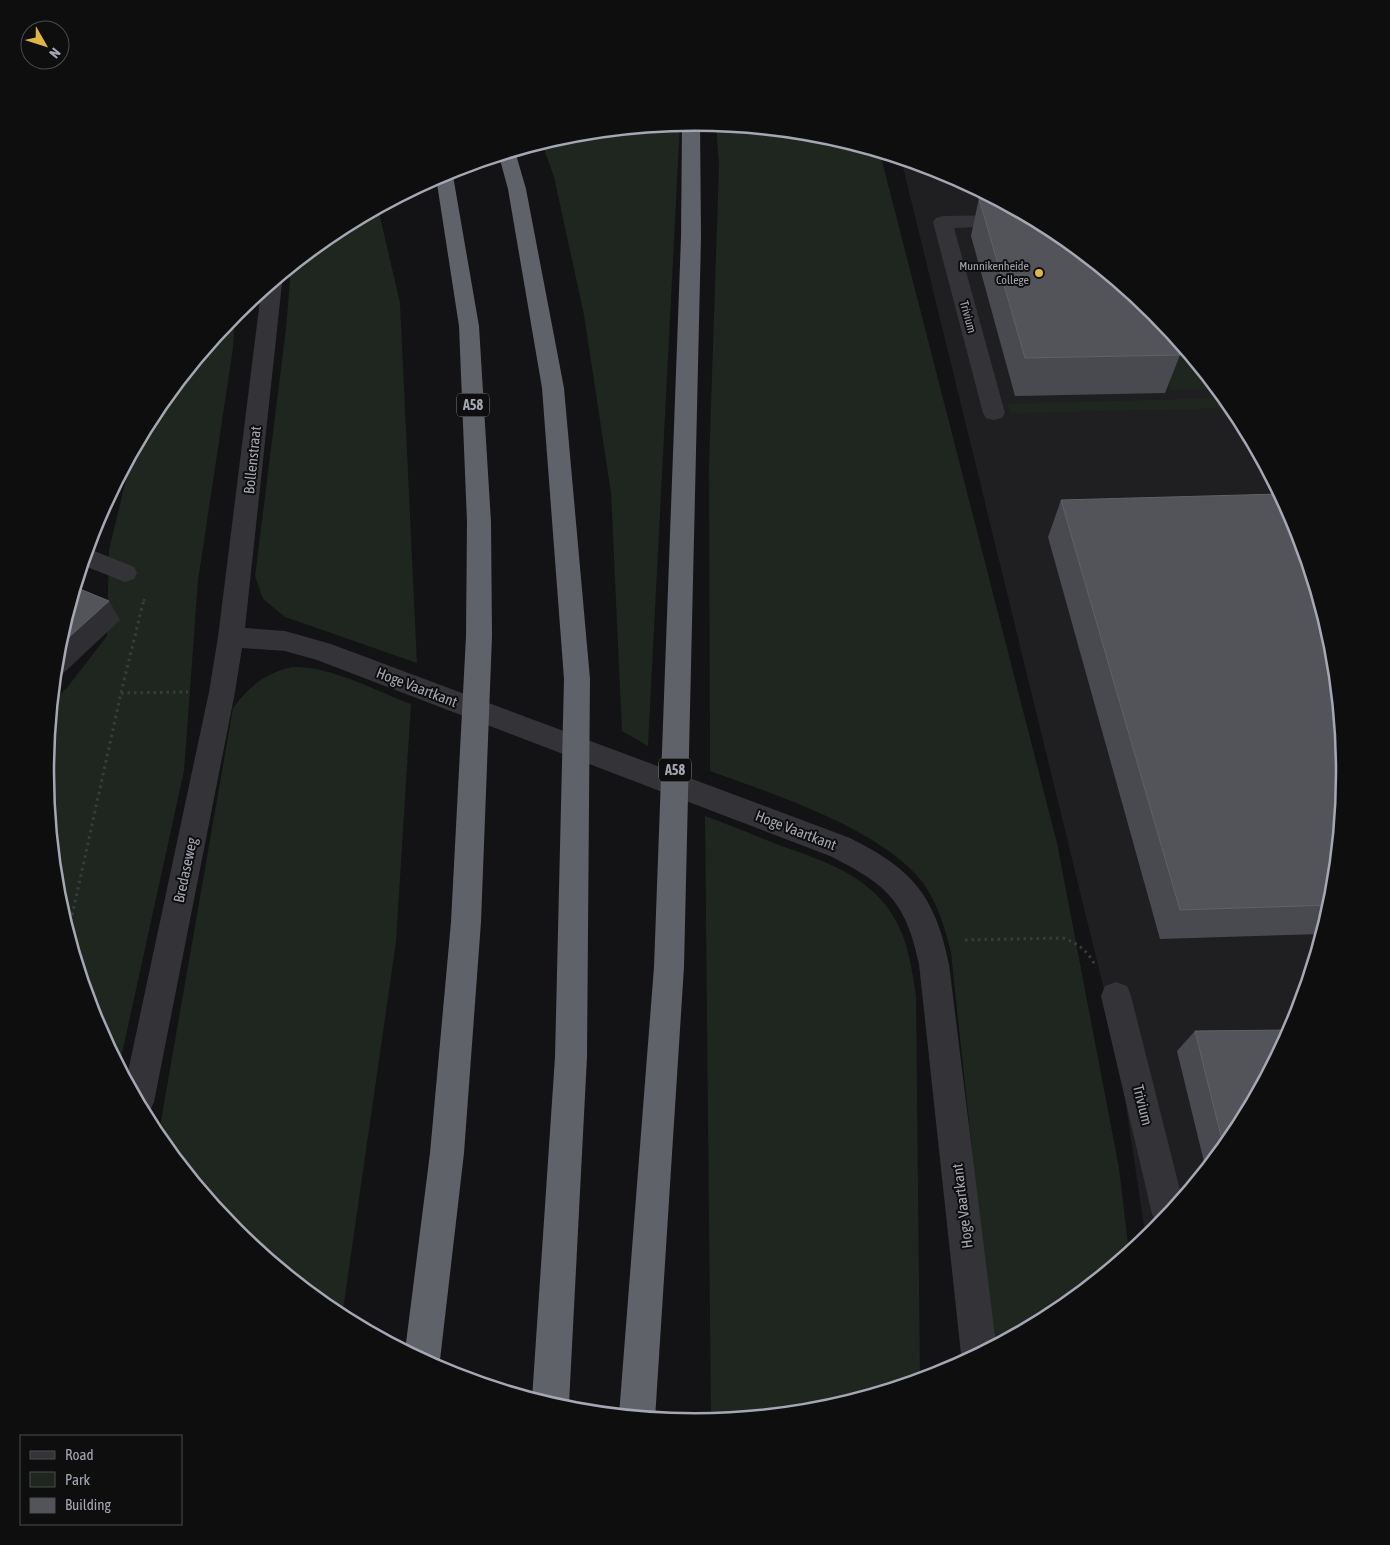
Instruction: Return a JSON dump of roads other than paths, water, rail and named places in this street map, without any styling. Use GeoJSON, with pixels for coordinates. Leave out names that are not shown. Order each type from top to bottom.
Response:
{"type":"FeatureCollection","features":[{"type":"Feature","properties":{"kind":"highway","name":"A58"},"geometry":{"type":"LineString","coordinates":[[637,1411],[669,967],[691,256],[691,131]]}},
{"type":"Feature","properties":{"kind":"highway"},"geometry":{"type":"LineString","coordinates":[[508,159],[517,189],[553,388],[577,679],[571,1058],[550,1397]]}},
{"type":"Feature","properties":{"kind":"highway","name":"A58"},"geometry":{"type":"LineString","coordinates":[[423,1353],[447,1153],[463,960],[479,636],[479,522],[470,326],[446,182]]}},
{"type":"Feature","properties":{"kind":"street","name":"Trivium"},"geometry":{"type":"LineString","coordinates":[[994,414],[943,222],[1021,220]]}},
{"type":"Feature","properties":{"kind":"street","name":"Bollenstraat"},"geometry":{"type":"LineString","coordinates":[[231,636],[271,291]]}},
{"type":"Feature","properties":{"kind":"street"},"geometry":{"type":"LineString","coordinates":[[91,559],[125,573]]}},
{"type":"Feature","properties":{"kind":"street","name":"Hoge Vaartkant"},"geometry":{"type":"LineString","coordinates":[[231,636],[285,641],[334,656],[840,847],[877,866],[902,887],[925,925],[934,964],[978,1348]]}},
{"type":"Feature","properties":{"kind":"street","name":"Bredaseweg"},"geometry":{"type":"LineString","coordinates":[[140,1093],[222,692],[231,636]]}},
{"type":"Feature","properties":{"kind":"street","name":"Trivium"},"geometry":{"type":"LineString","coordinates":[[1116,996],[1167,1206]]}},
{"type":"Feature","properties":{"kind":"place","name":"Munnikenheide College"},"geometry":{"type":"Point","coordinates":[1039,273]}}]}
